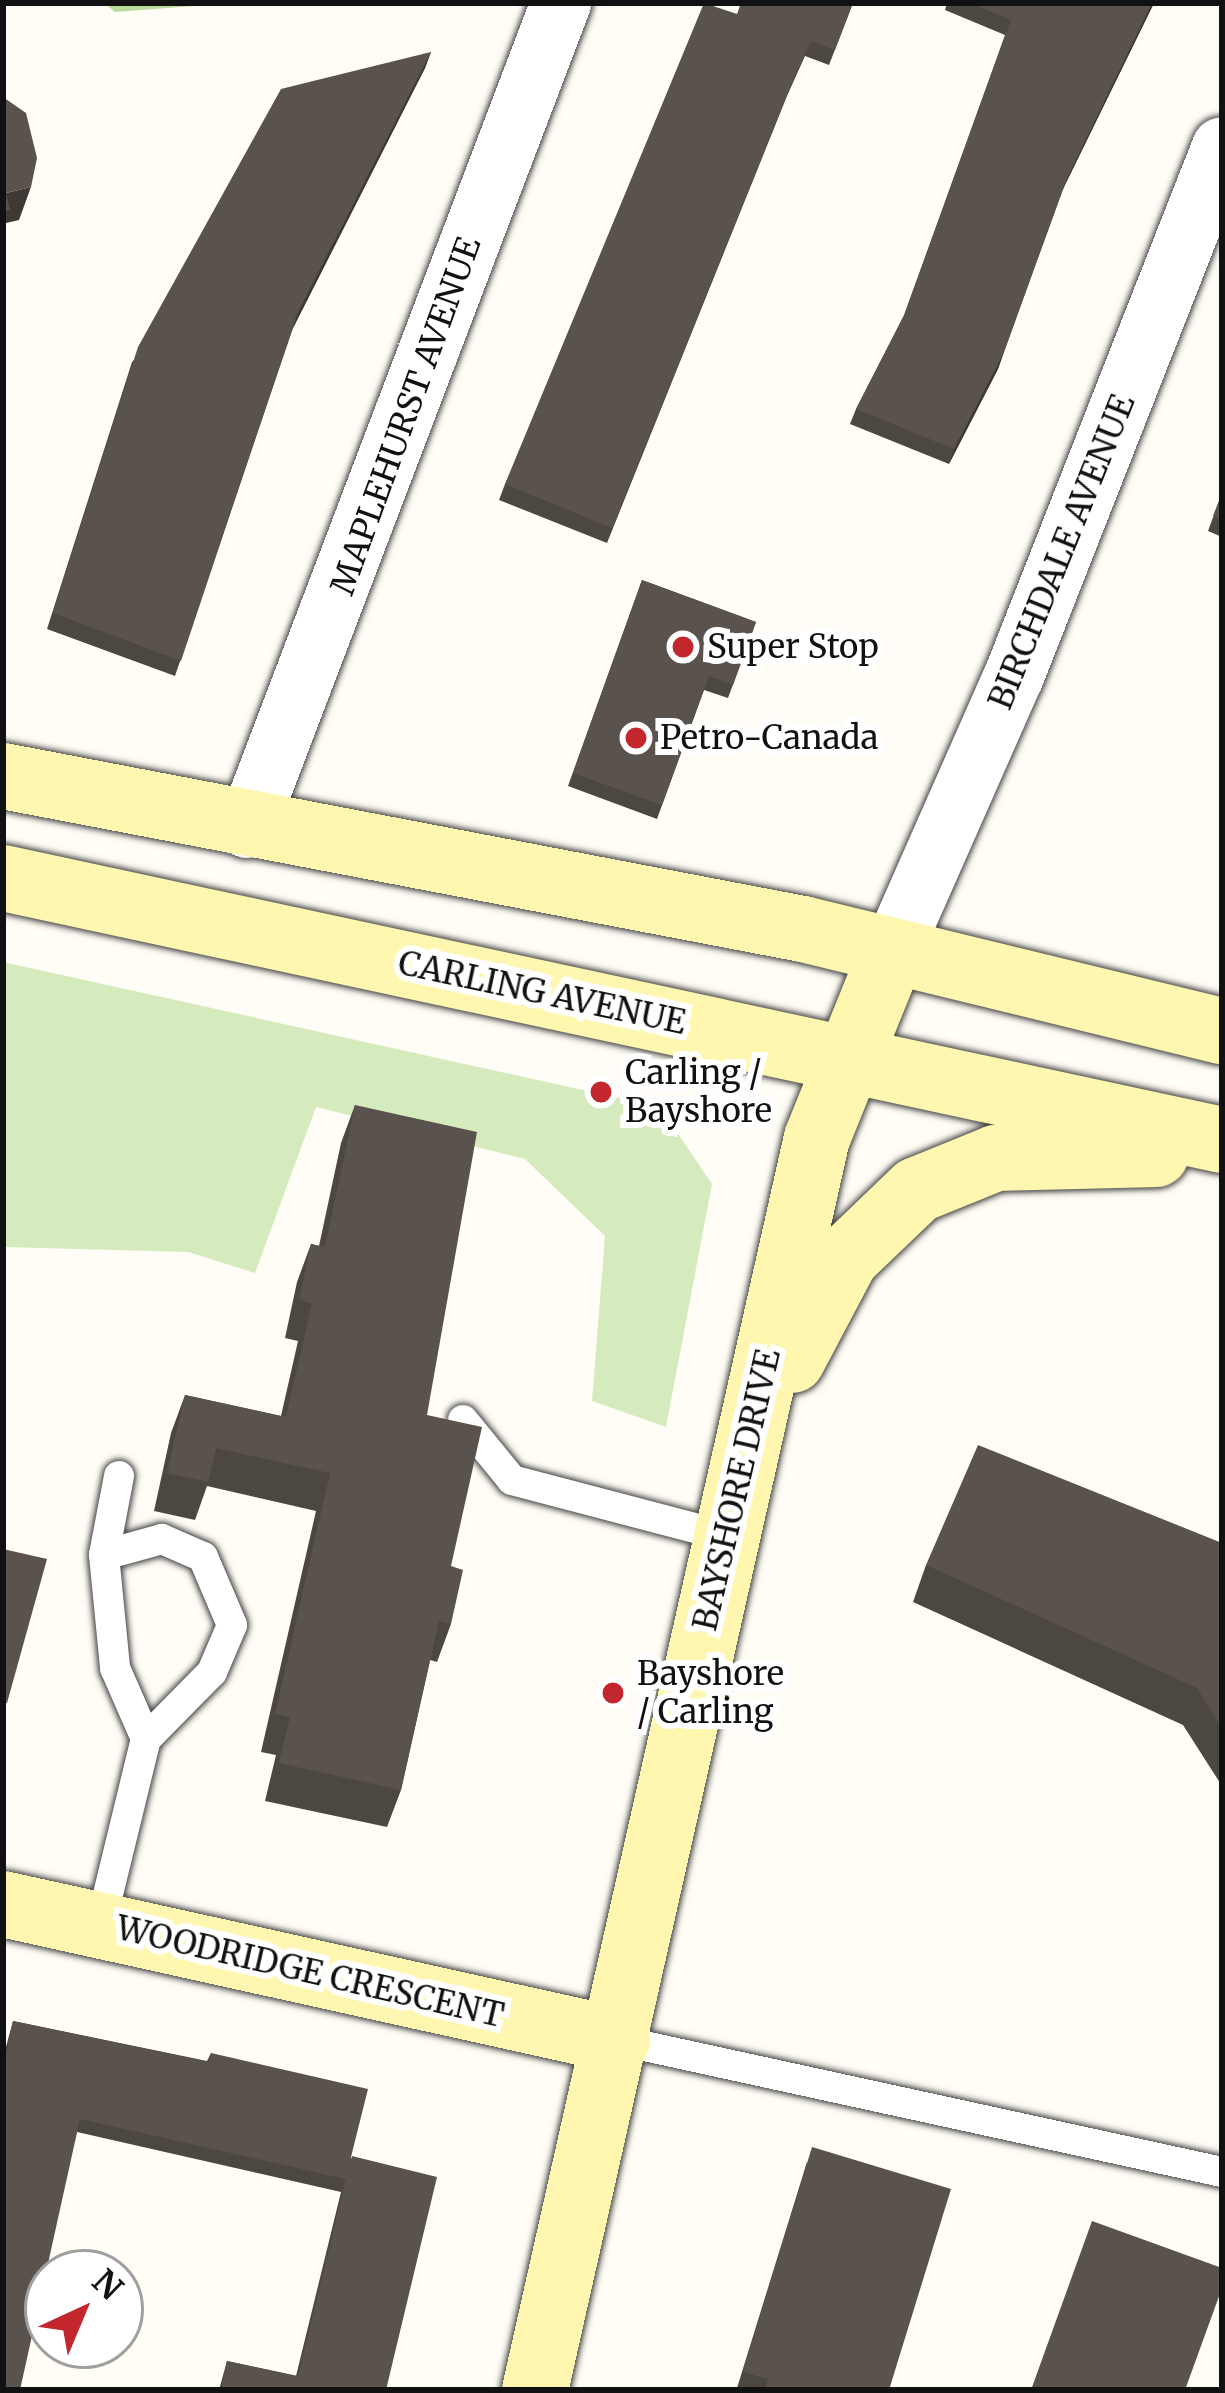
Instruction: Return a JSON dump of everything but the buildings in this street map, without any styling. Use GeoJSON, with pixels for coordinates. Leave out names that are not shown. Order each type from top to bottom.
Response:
{"type":"FeatureCollection","features":[{"type":"Feature","properties":{"kind":"main road"},"geometry":{"type":"LineString","coordinates":[[3,776],[247,828],[892,952],[1222,1031]]}},
{"type":"Feature","properties":{"kind":"main road","name":"CARLING AVENUE"},"geometry":{"type":"LineString","coordinates":[[3,878],[1222,1140]]}},
{"type":"Feature","properties":{"kind":"main road","name":"BAYSHORE DRIVE"},"geometry":{"type":"LineString","coordinates":[[535,2390],[728,1528],[843,1060],[892,952]]}},
{"type":"Feature","properties":{"kind":"main road"},"geometry":{"type":"LineString","coordinates":[[728,1528],[808,1319],[884,1214],[996,1157],[1222,1155]]}},
{"type":"Feature","properties":{"kind":"main road","name":"WOODRIDGE CRESCENT"},"geometry":{"type":"LineString","coordinates":[[3,1904],[616,2040]]}},
{"type":"Feature","properties":{"kind":"street","name":"MAPLEHURST AVENUE"},"geometry":{"type":"LineString","coordinates":[[247,828],[561,3]]}},
{"type":"Feature","properties":{"kind":"street","name":"BIRCHDALE AVENUE"},"geometry":{"type":"LineString","coordinates":[[892,952],[1014,676],[1222,147]]}},
{"type":"Feature","properties":{"kind":"lane"},"geometry":{"type":"LineString","coordinates":[[463,1420],[512,1480],[728,1528]]}},
{"type":"Feature","properties":{"kind":"lane"},"geometry":{"type":"LineString","coordinates":[[119,1476],[104,1555],[115,1668],[146,1739]]}},
{"type":"Feature","properties":{"kind":"lane"},"geometry":{"type":"LineString","coordinates":[[101,1923],[146,1739],[212,1672],[232,1625],[226,1589],[202,1557],[162,1539],[104,1555]]}},
{"type":"Feature","properties":{"kind":"lane"},"geometry":{"type":"LineString","coordinates":[[616,2040],[1222,2172]]}},
{"type":"Feature","properties":{"kind":"green space"},"geometry":{"type":"Polygon","coordinates":[[[104,3],[233,3],[115,12],[104,3]]]}},
{"type":"Feature","properties":{"kind":"green space"},"geometry":{"type":"Polygon","coordinates":[[[3,962],[660,1107],[712,1184],[666,1427],[592,1401],[605,1236],[525,1159],[316,1107],[255,1273],[188,1252],[3,1247],[3,962]]]}},
{"type":"Feature","properties":{"kind":"place","name":"Super Stop"},"geometry":{"type":"Point","coordinates":[683,647]}},
{"type":"Feature","properties":{"kind":"place","name":"Petro-Canada"},"geometry":{"type":"Point","coordinates":[636,738]}},
{"type":"Feature","properties":{"kind":"place","name":"Carling / Bayshore"},"geometry":{"type":"Point","coordinates":[601,1092]}},
{"type":"Feature","properties":{"kind":"place","name":"Bayshore / Carling"},"geometry":{"type":"Point","coordinates":[613,1693]}}]}
